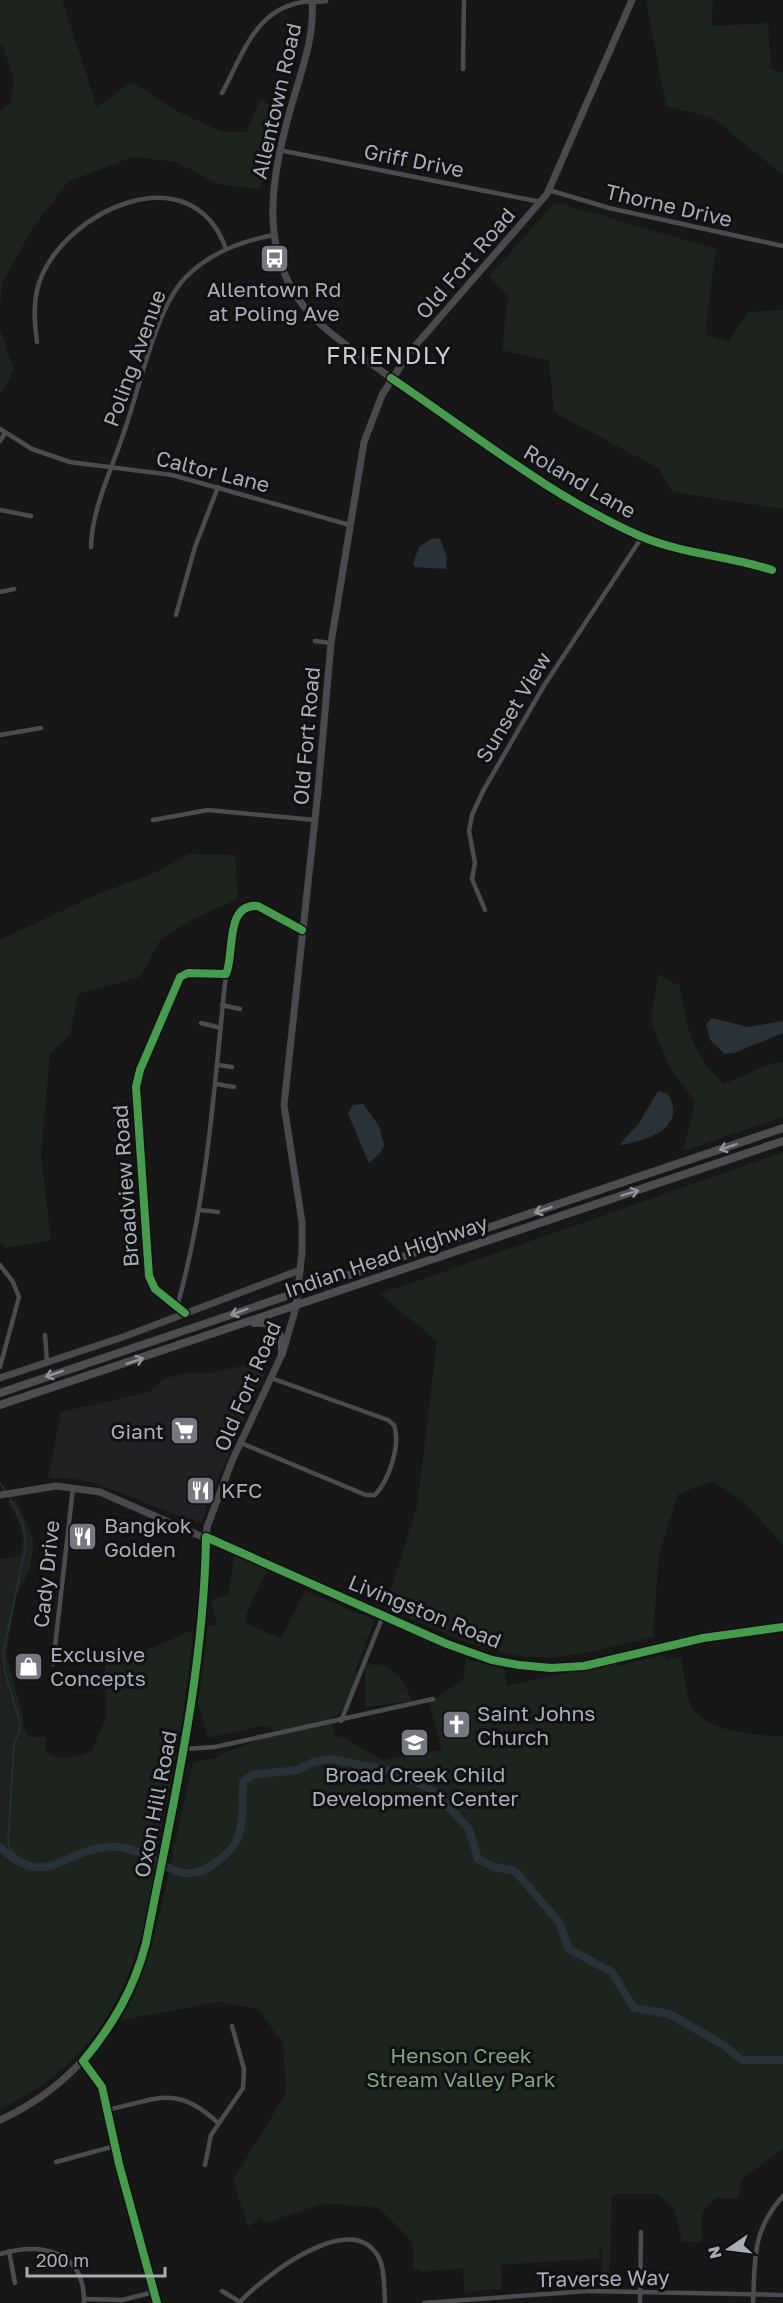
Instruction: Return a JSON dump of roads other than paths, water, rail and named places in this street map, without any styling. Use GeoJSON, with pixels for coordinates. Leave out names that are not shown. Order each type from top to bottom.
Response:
{"type":"FeatureCollection","features":[{"type":"Feature","properties":{"kind":"highway","name":"Indian Head Highway"},"geometry":{"type":"LineString","coordinates":[[0,1393],[783,1128]]}},
{"type":"Feature","properties":{"kind":"highway","name":"Indian Head Highway"},"geometry":{"type":"LineString","coordinates":[[0,1405],[783,1141]]}},
{"type":"Feature","properties":{"kind":"highway"},"geometry":{"type":"LineString","coordinates":[[233,1327],[256,1323],[270,1324],[279,1332],[282,1353]]}},
{"type":"Feature","properties":{"kind":"main road"},"geometry":{"type":"LineString","coordinates":[[312,0],[325,0]]}},
{"type":"Feature","properties":{"kind":"main road","name":"Allentown Road"},"geometry":{"type":"LineString","coordinates":[[312,0],[310,39],[279,150],[272,192],[274,236],[287,277],[308,311],[336,338],[391,378]]}},
{"type":"Feature","properties":{"kind":"main road","name":"Old Fort Road"},"geometry":{"type":"LineString","coordinates":[[206,1537],[211,1513],[282,1353],[296,1307],[302,1232],[299,1191],[284,1105],[315,820],[331,643],[369,425],[391,378],[427,330],[541,202],[549,190],[632,0]]}},
{"type":"Feature","properties":{"kind":"main road"},"geometry":{"type":"LineString","coordinates":[[0,1378],[300,1270]]}},
{"type":"Feature","properties":{"kind":"main road","name":"Livingston Road"},"geometry":{"type":"LineString","coordinates":[[1,1494],[48,1486],[73,1488],[110,1496],[383,1616],[477,1655],[505,1662],[551,1668],[598,1664],[703,1638],[783,1627]]}},
{"type":"Feature","properties":{"kind":"main road","name":"Oxon Hill Road"},"geometry":{"type":"LineString","coordinates":[[0,2120],[43,2096],[83,2061],[113,2022],[133,1984],[146,1942],[184,1749],[203,1620],[206,1537]]}},
{"type":"Feature","properties":{"kind":"main road"},"geometry":{"type":"LineString","coordinates":[[83,2061],[98,2079],[108,2110],[115,2146],[158,2303]]}},
{"type":"Feature","properties":{"kind":"street"},"geometry":{"type":"LineString","coordinates":[[222,93],[255,31],[268,15],[288,4],[312,0]]}},
{"type":"Feature","properties":{"kind":"street"},"geometry":{"type":"LineString","coordinates":[[463,69],[464,0]]}},
{"type":"Feature","properties":{"kind":"street","name":"Griff Drive"},"geometry":{"type":"LineString","coordinates":[[279,150],[541,202]]}},
{"type":"Feature","properties":{"kind":"street","name":"Thorne Drive"},"geometry":{"type":"LineString","coordinates":[[549,190],[609,208],[783,246]]}},
{"type":"Feature","properties":{"kind":"street"},"geometry":{"type":"LineString","coordinates":[[37,342],[35,300],[44,270],[69,238],[108,208],[152,198],[179,201],[207,217],[218,231],[226,249]]}},
{"type":"Feature","properties":{"kind":"street","name":"Poling Avenue"},"geometry":{"type":"LineString","coordinates":[[91,547],[92,526],[143,373],[172,296],[191,272],[226,249],[274,236]]}},
{"type":"Feature","properties":{"kind":"street","name":"Roland Lane"},"geometry":{"type":"LineString","coordinates":[[391,378],[553,490],[588,511],[642,537],[772,570]]}},
{"type":"Feature","properties":{"kind":"street","name":"Caltor Lane"},"geometry":{"type":"LineString","coordinates":[[0,429],[55,458],[112,469],[158,473],[218,487],[351,525]]}},
{"type":"Feature","properties":{"kind":"street"},"geometry":{"type":"LineString","coordinates":[[0,441],[5,433]]}},
{"type":"Feature","properties":{"kind":"street"},"geometry":{"type":"LineString","coordinates":[[176,615],[195,547],[218,487]]}},
{"type":"Feature","properties":{"kind":"street"},"geometry":{"type":"LineString","coordinates":[[0,510],[31,516]]}},
{"type":"Feature","properties":{"kind":"street","name":"Sunset View"},"geometry":{"type":"LineString","coordinates":[[485,910],[472,879],[475,863],[469,831],[472,815],[488,781],[545,684],[642,537]]}},
{"type":"Feature","properties":{"kind":"street"},"geometry":{"type":"LineString","coordinates":[[0,592],[14,589]]}},
{"type":"Feature","properties":{"kind":"street"},"geometry":{"type":"LineString","coordinates":[[315,641],[331,643]]}},
{"type":"Feature","properties":{"kind":"street"},"geometry":{"type":"LineString","coordinates":[[0,735],[41,728]]}},
{"type":"Feature","properties":{"kind":"street"},"geometry":{"type":"LineString","coordinates":[[153,819],[208,810],[315,820]]}},
{"type":"Feature","properties":{"kind":"street"},"geometry":{"type":"LineString","coordinates":[[177,1306],[200,1210],[219,1065],[222,1005],[234,926],[246,907],[258,906],[302,930]]}},
{"type":"Feature","properties":{"kind":"street","name":"Broadview Road"},"geometry":{"type":"LineString","coordinates":[[185,1313],[155,1288],[149,1276],[136,1087],[140,1070],[180,977],[188,973],[226,974]]}},
{"type":"Feature","properties":{"kind":"street"},"geometry":{"type":"LineString","coordinates":[[222,1005],[240,1009]]}},
{"type":"Feature","properties":{"kind":"street"},"geometry":{"type":"LineString","coordinates":[[201,1023],[221,1028]]}},
{"type":"Feature","properties":{"kind":"street"},"geometry":{"type":"LineString","coordinates":[[219,1065],[232,1067]]}},
{"type":"Feature","properties":{"kind":"street"},"geometry":{"type":"LineString","coordinates":[[216,1084],[234,1087]]}},
{"type":"Feature","properties":{"kind":"street"},"geometry":{"type":"LineString","coordinates":[[200,1210],[218,1212]]}},
{"type":"Feature","properties":{"kind":"street"},"geometry":{"type":"LineString","coordinates":[[0,1264],[14,1281],[19,1297],[0,1366]]}},
{"type":"Feature","properties":{"kind":"street"},"geometry":{"type":"LineString","coordinates":[[45,1335],[47,1362]]}},
{"type":"Feature","properties":{"kind":"street"},"geometry":{"type":"LineString","coordinates":[[241,1443],[366,1495],[375,1495],[381,1486],[396,1448],[394,1425],[388,1420],[271,1378]]}},
{"type":"Feature","properties":{"kind":"street","name":"Cady Drive"},"geometry":{"type":"LineString","coordinates":[[53,1664],[73,1488]]}},
{"type":"Feature","properties":{"kind":"street"},"geometry":{"type":"LineString","coordinates":[[341,1720],[383,1616]]}},
{"type":"Feature","properties":{"kind":"street"},"geometry":{"type":"LineString","coordinates":[[184,1749],[215,1747],[433,1699]]}},
{"type":"Feature","properties":{"kind":"street"},"geometry":{"type":"LineString","coordinates":[[205,2165],[211,2135],[243,2088],[244,2069],[232,2026]]}},
{"type":"Feature","properties":{"kind":"street"},"geometry":{"type":"LineString","coordinates":[[108,2110],[167,2097],[188,2100],[201,2107],[218,2123]]}},
{"type":"Feature","properties":{"kind":"street"},"geometry":{"type":"LineString","coordinates":[[56,2162],[115,2146]]}},
{"type":"Feature","properties":{"kind":"street"},"geometry":{"type":"LineString","coordinates":[[753,2303],[758,2236],[764,2220],[783,2196]]}},
{"type":"Feature","properties":{"kind":"street"},"geometry":{"type":"LineString","coordinates":[[640,2303],[641,2232]]}},
{"type":"Feature","properties":{"kind":"street"},"geometry":{"type":"LineString","coordinates":[[222,2291],[239,2303],[276,2269],[293,2258],[320,2246],[350,2241],[369,2246],[380,2259],[384,2303]]}},
{"type":"Feature","properties":{"kind":"street"},"geometry":{"type":"LineString","coordinates":[[0,2254],[36,2247],[58,2254],[69,2263],[78,2276],[84,2301],[122,2300],[154,2292]]}},
{"type":"Feature","properties":{"kind":"street"},"geometry":{"type":"LineString","coordinates":[[9,2252],[15,2283]]}},
{"type":"Feature","properties":{"kind":"street","name":"Traverse Way"},"geometry":{"type":"LineString","coordinates":[[424,2303],[588,2290],[783,2295]]}},
{"type":"Feature","properties":{"kind":"waterway"},"geometry":{"type":"LineString","coordinates":[[0,1483],[6,1492]]}},
{"type":"Feature","properties":{"kind":"waterway"},"geometry":{"type":"LineString","coordinates":[[9,1496],[23,1524],[26,1546],[3,1653],[5,1672],[20,1729],[14,1744],[8,1845],[21,1863]]}},
{"type":"Feature","properties":{"kind":"waterway"},"geometry":{"type":"LineString","coordinates":[[0,1847],[16,1860],[30,1866],[54,1865],[93,1850],[118,1847],[136,1851],[176,1871],[196,1872],[220,1859],[236,1842],[242,1822],[243,1782],[252,1775],[298,1770],[313,1762],[331,1759],[396,1772],[434,1791],[469,1829],[478,1859],[494,1867],[515,1871],[559,1922],[569,1949],[612,1972],[634,2008],[669,2014],[722,2044],[742,2060],[783,2060]]}},
{"type":"Feature","properties":{"kind":"place","name":"Allentown Rd at Poling Ave"},"geometry":{"type":"Point","coordinates":[274,258]}},
{"type":"Feature","properties":{"kind":"place","name":"Giant"},"geometry":{"type":"Point","coordinates":[185,1431]}},
{"type":"Feature","properties":{"kind":"place","name":"KFC"},"geometry":{"type":"Point","coordinates":[200,1490]}},
{"type":"Feature","properties":{"kind":"place","name":"Bangkok Golden"},"geometry":{"type":"Point","coordinates":[83,1537]}},
{"type":"Feature","properties":{"kind":"place","name":"Exclusive Concepts"},"geometry":{"type":"Point","coordinates":[29,1666]}},
{"type":"Feature","properties":{"kind":"place","name":"Saint Johns Church"},"geometry":{"type":"Point","coordinates":[456,1725]}},
{"type":"Feature","properties":{"kind":"place","name":"Broad Creek Child Development Center"},"geometry":{"type":"Point","coordinates":[415,1743]}},
{"type":"Feature","properties":{"kind":"district","name":"FRIENDLY"},"geometry":{"type":"Point","coordinates":[389,354]}},
{"type":"Feature","properties":{"kind":"park label","name":"Henson Creek Stream Valley Park"},"geometry":{"type":"Point","coordinates":[461,2067]}}]}
